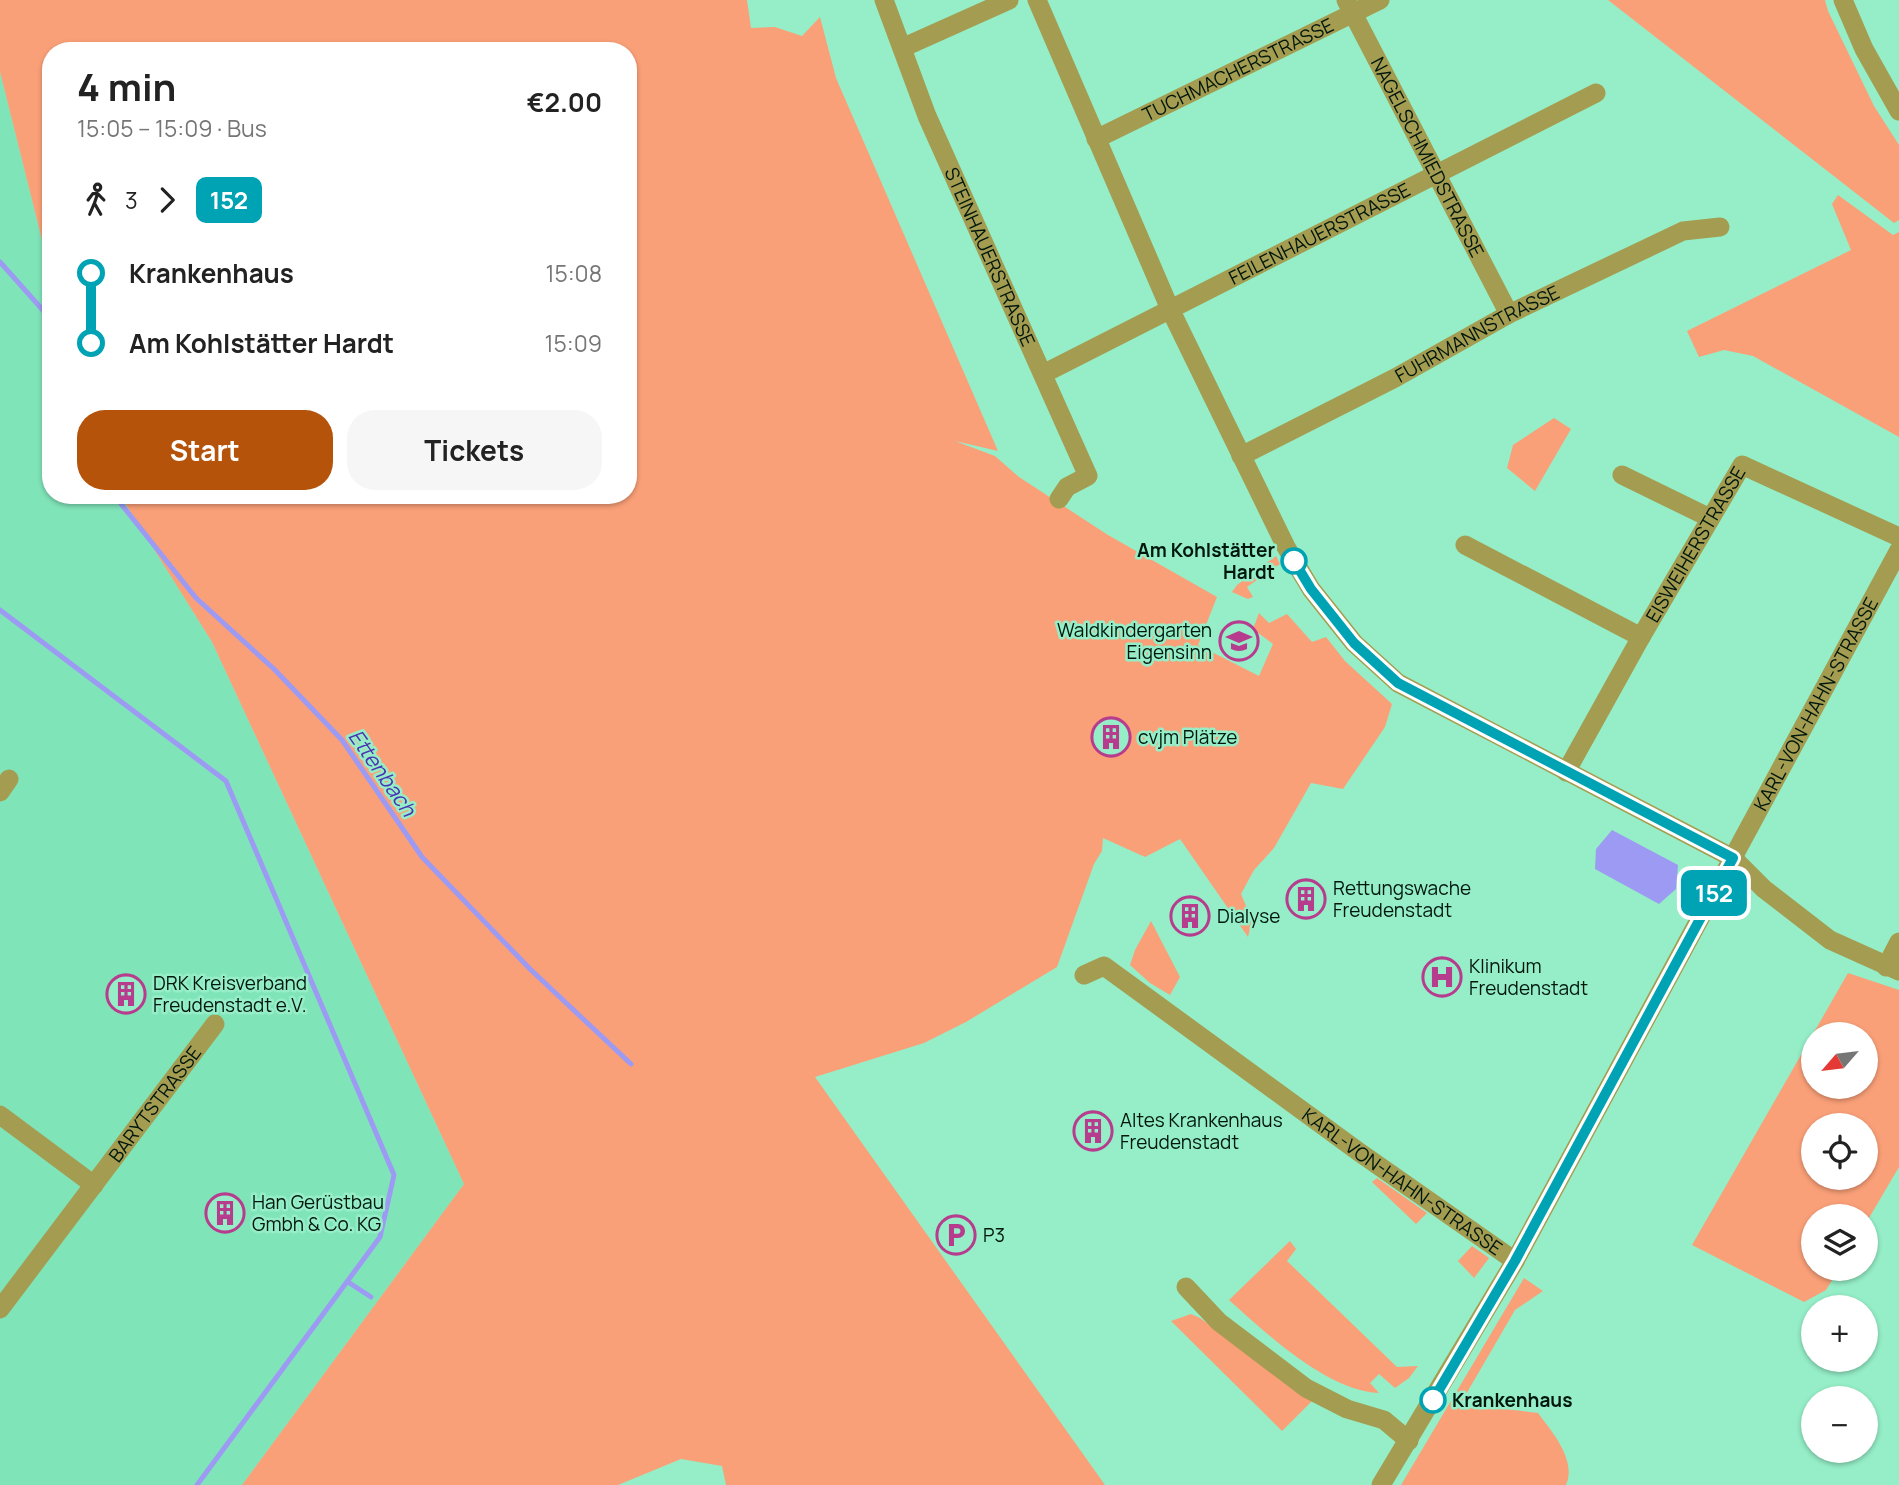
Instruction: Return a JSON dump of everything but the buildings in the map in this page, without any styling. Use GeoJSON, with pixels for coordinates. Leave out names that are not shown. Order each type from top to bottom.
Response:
{"type":"FeatureCollection","features":[{"type":"Feature","properties":{"kind":"street","name":"STEINHAUERSTRASSE"},"geometry":{"type":"LineString","coordinates":[[884,0],[927,116],[1088,476],[1067,487],[1059,499]]}},
{"type":"Feature","properties":{"kind":"street"},"geometry":{"type":"LineString","coordinates":[[902,48],[1009,0]]}},
{"type":"Feature","properties":{"kind":"street"},"geometry":{"type":"LineString","coordinates":[[1037,0],[1170,309],[1241,456],[1302,576],[1354,643],[1398,683],[1733,858],[1765,889],[1830,940],[1893,969],[1899,942]]}},
{"type":"Feature","properties":{"kind":"street","name":"TUCHMACHERSTRASSE"},"geometry":{"type":"LineString","coordinates":[[1096,139],[1349,7],[1380,0]]}},
{"type":"Feature","properties":{"kind":"street"},"geometry":{"type":"LineString","coordinates":[[1843,0],[1864,49],[1897,104]]}},
{"type":"Feature","properties":{"kind":"street","name":"NAGELSCHMIEDSTRASSE"},"geometry":{"type":"LineString","coordinates":[[1349,7],[1509,314]]}},
{"type":"Feature","properties":{"kind":"street","name":"FEILENHAUERSTRASSE"},"geometry":{"type":"LineString","coordinates":[[1043,374],[1596,93]]}},
{"type":"Feature","properties":{"kind":"street","name":"FUHRMANNSTRASSE"},"geometry":{"type":"LineString","coordinates":[[1241,456],[1395,378],[1509,314],[1683,231],[1720,227]]}},
{"type":"Feature","properties":{"kind":"street","name":"EISWEIHERSTRASSE"},"geometry":{"type":"LineString","coordinates":[[1566,772],[1742,465],[1899,537]]}},
{"type":"Feature","properties":{"kind":"street"},"geometry":{"type":"LineString","coordinates":[[1622,475],[1710,518]]}},
{"type":"Feature","properties":{"kind":"street"},"geometry":{"type":"LineString","coordinates":[[1465,545],[1641,637]]}},
{"type":"Feature","properties":{"kind":"street","name":"KARL-VON-HAHN-STRASSE"},"geometry":{"type":"LineString","coordinates":[[1381,1485],[1515,1261],[1899,550]]}},
{"type":"Feature","properties":{"kind":"street","name":"KARL-VON-HAHN-STRASSE"},"geometry":{"type":"LineString","coordinates":[[1084,975],[1104,966],[1359,1152],[1515,1261]]}},
{"type":"Feature","properties":{"kind":"street","name":"BARYTSTRASSE"},"geometry":{"type":"LineString","coordinates":[[0,1309],[215,1024]]}},
{"type":"Feature","properties":{"kind":"street"},"geometry":{"type":"LineString","coordinates":[[0,1115],[94,1185]]}},
{"type":"Feature","properties":{"kind":"street"},"geometry":{"type":"LineString","coordinates":[[1186,1287],[1219,1322],[1306,1388],[1347,1409],[1384,1420],[1409,1441]]}},
{"type":"Feature","properties":{"kind":"shaded area"},"geometry":{"type":"Polygon","coordinates":[[[0,0],[747,0],[751,28],[775,27],[802,36],[820,17],[836,78],[998,451],[955,441],[995,456],[1019,477],[1108,535],[1217,597],[1198,645],[1259,676],[1273,644],[1253,629],[1259,613],[1269,623],[1287,614],[1312,642],[1326,637],[1345,661],[1392,704],[1385,727],[1343,789],[1311,783],[1274,848],[1254,870],[1241,894],[1252,920],[1248,937],[1180,839],[1145,857],[1103,838],[1102,851],[1094,864],[1057,967],[966,1022],[924,1043],[815,1077],[1105,1485],[726,1485],[722,1466],[681,1459],[618,1485],[242,1485],[464,1184],[212,642],[126,504],[637,504],[637,42],[42,42],[42,240],[0,72],[0,0]]]}},
{"type":"Feature","properties":{"kind":"shaded area"},"geometry":{"type":"Polygon","coordinates":[[[1608,0],[1825,0],[1874,106],[1899,145],[1899,220],[1894,223],[1608,0]]]}},
{"type":"Feature","properties":{"kind":"shaded area"},"geometry":{"type":"Polygon","coordinates":[[[0,72],[42,240],[42,504],[126,504],[212,642],[464,1184],[242,1485],[0,1485],[0,72]]]}},
{"type":"Feature","properties":{"kind":"shaded area"},"geometry":{"type":"Polygon","coordinates":[[[1838,195],[1893,235],[1899,232],[1899,437],[1753,356],[1724,350],[1699,357],[1687,331],[1851,250],[1832,204],[1838,195]]]}},
{"type":"Feature","properties":{"kind":"shaded area"},"geometry":{"type":"Polygon","coordinates":[[[1554,418],[1571,429],[1535,491],[1507,468],[1513,445],[1554,418]]]}},
{"type":"Feature","properties":{"kind":"shaded area"},"geometry":{"type":"Polygon","coordinates":[[[1276,556],[1280,564],[1247,587],[1253,597],[1248,599],[1232,592],[1237,585],[1276,556]]]}},
{"type":"Feature","properties":{"kind":"shaded area"},"geometry":{"type":"Polygon","coordinates":[[[1612,830],[1678,865],[1676,889],[1659,904],[1595,869],[1596,849],[1612,830]]]}},
{"type":"Feature","properties":{"kind":"shaded area"},"geometry":{"type":"Polygon","coordinates":[[[1151,921],[1180,977],[1170,995],[1150,983],[1130,965],[1151,921]]]}},
{"type":"Feature","properties":{"kind":"shaded area"},"geometry":{"type":"Polygon","coordinates":[[[1848,973],[1899,990],[1899,1167],[1877,1204],[1801,1204],[1801,1281],[1832,1281],[1826,1290],[1817,1295],[1801,1295],[1801,1300],[1692,1245],[1801,1055],[1801,1099],[1878,1099],[1878,1022],[1820,1022],[1848,973]]]}},
{"type":"Feature","properties":{"kind":"shaded area"},"geometry":{"type":"Polygon","coordinates":[[[1377,1178],[1427,1213],[1416,1224],[1372,1182],[1377,1178]]]}},
{"type":"Feature","properties":{"kind":"shaded area"},"geometry":{"type":"Polygon","coordinates":[[[1290,1241],[1296,1249],[1287,1261],[1397,1367],[1418,1366],[1409,1378],[1395,1388],[1379,1374],[1370,1383],[1379,1393],[1359,1390],[1339,1382],[1298,1358],[1229,1300],[1290,1241]]]}},
{"type":"Feature","properties":{"kind":"shaded area"},"geometry":{"type":"Polygon","coordinates":[[[1472,1246],[1489,1258],[1474,1278],[1458,1261],[1472,1246]]]}},
{"type":"Feature","properties":{"kind":"shaded area"},"geometry":{"type":"Polygon","coordinates":[[[1524,1278],[1543,1291],[1515,1310],[1458,1408],[1538,1413],[1566,1456],[1569,1476],[1566,1485],[1401,1485],[1524,1278]]]}},
{"type":"Feature","properties":{"kind":"shaded area"},"geometry":{"type":"Polygon","coordinates":[[[1191,1314],[1312,1401],[1282,1431],[1171,1321],[1191,1314]]]}},
{"type":"Feature","properties":{"kind":"waterway","name":"Ettenbach"},"geometry":{"type":"LineString","coordinates":[[0,262],[42,309]]}},
{"type":"Feature","properties":{"kind":"waterway","name":"Ettenbach"},"geometry":{"type":"LineString","coordinates":[[121,504],[196,598],[274,669],[342,740],[422,857],[530,969],[631,1064]]}},
{"type":"Feature","properties":{"kind":"waterway"},"geometry":{"type":"LineString","coordinates":[[0,610],[226,781],[394,1175],[380,1237],[197,1485]]}},
{"type":"Feature","properties":{"kind":"waterway"},"geometry":{"type":"LineString","coordinates":[[348,1282],[371,1297]]}},
{"type":"Feature","properties":{"kind":"bus line","name":"152"},"geometry":{"type":"LineString","coordinates":[[1294,561],[1311,589],[1354,643],[1398,683],[1733,858],[1515,1261],[1433,1400]]}},
{"type":"Feature","properties":{"kind":"place","name":"Am Kohlstätter Hardt"},"geometry":{"type":"Point","coordinates":[1294,561]}},
{"type":"Feature","properties":{"kind":"place","name":"Waldkindergarten Eigensinn"},"geometry":{"type":"Point","coordinates":[1239,641]}},
{"type":"Feature","properties":{"kind":"place","name":"cvjm Plätze"},"geometry":{"type":"Point","coordinates":[1111,737]}},
{"type":"Feature","properties":{"kind":"place","name":"Rettungswache Freudenstadt"},"geometry":{"type":"Point","coordinates":[1306,899]}},
{"type":"Feature","properties":{"kind":"place","name":"Dialyse"},"geometry":{"type":"Point","coordinates":[1190,916]}},
{"type":"Feature","properties":{"kind":"place","name":"Klinikum Freudenstadt"},"geometry":{"type":"Point","coordinates":[1442,977]}},
{"type":"Feature","properties":{"kind":"place","name":"DRK Kreisverband Freudenstadt e.V."},"geometry":{"type":"Point","coordinates":[126,994]}},
{"type":"Feature","properties":{"kind":"place","name":"Altes Krankenhaus Freudenstadt"},"geometry":{"type":"Point","coordinates":[1093,1131]}},
{"type":"Feature","properties":{"kind":"place","name":"Han Gerüstbau Gmbh & Co. KG"},"geometry":{"type":"Point","coordinates":[225,1213]}},
{"type":"Feature","properties":{"kind":"place","name":"P3"},"geometry":{"type":"Point","coordinates":[956,1235]}},
{"type":"Feature","properties":{"kind":"place","name":"Krankenhaus"},"geometry":{"type":"Point","coordinates":[1433,1400]}}]}
